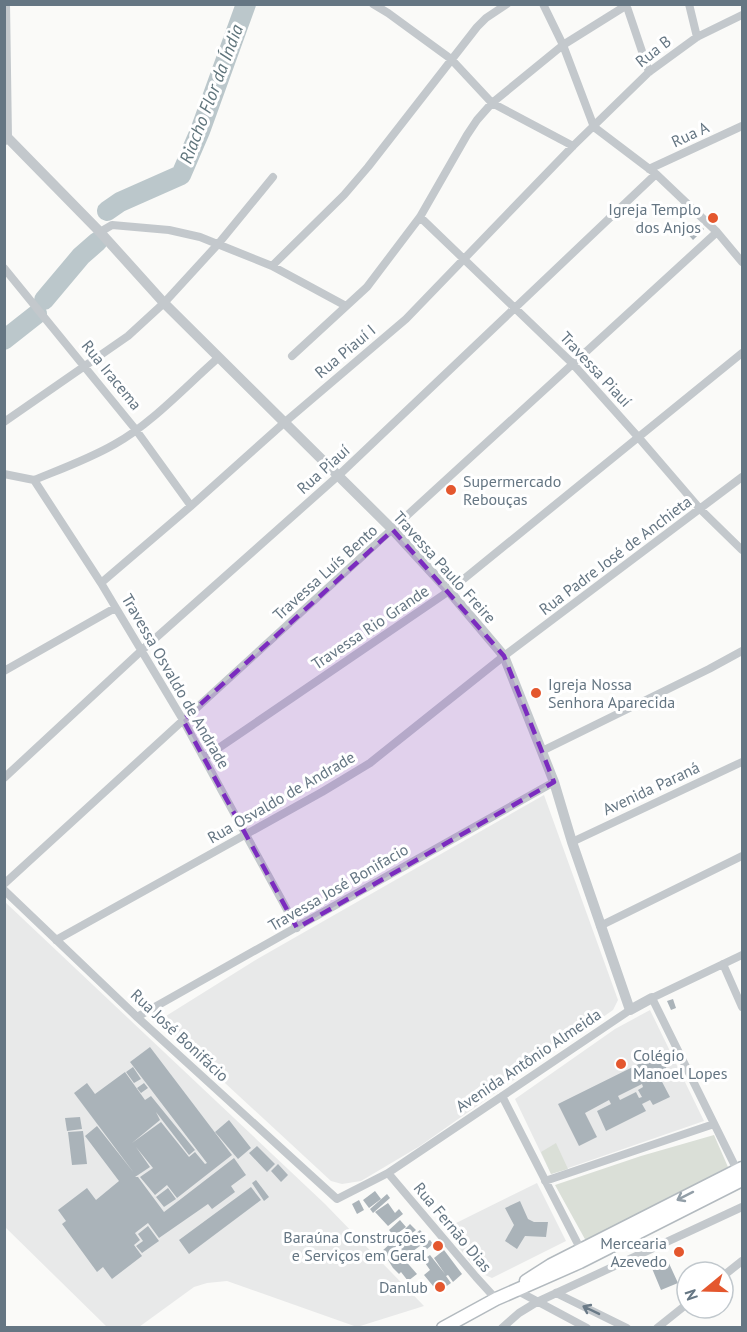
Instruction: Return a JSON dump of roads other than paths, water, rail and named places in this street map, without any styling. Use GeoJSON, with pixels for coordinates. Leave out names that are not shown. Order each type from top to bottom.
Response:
{"type":"FeatureCollection","features":[{"type":"Feature","properties":{"kind":"main road"},"geometry":{"type":"LineString","coordinates":[[516,1290],[532,1276],[581,1250],[741,1173]]}},
{"type":"Feature","properties":{"kind":"main road"},"geometry":{"type":"LineString","coordinates":[[443,1328],[496,1299],[580,1262],[741,1173]]}},
{"type":"Feature","properties":{"kind":"street"},"geometry":{"type":"LineString","coordinates":[[373,4],[451,59],[492,103],[573,146]]}},
{"type":"Feature","properties":{"kind":"street"},"geometry":{"type":"LineString","coordinates":[[272,266],[350,188],[477,27],[507,4]]}},
{"type":"Feature","properties":{"kind":"street"},"geometry":{"type":"LineString","coordinates":[[543,4],[563,45],[594,127],[652,172],[717,232],[742,261]]}},
{"type":"Feature","properties":{"kind":"street"},"geometry":{"type":"LineString","coordinates":[[689,4],[697,37]]}},
{"type":"Feature","properties":{"kind":"street"},"geometry":{"type":"LineString","coordinates":[[292,356],[367,287],[420,217],[477,120],[492,103],[563,45],[627,5],[649,72]]}},
{"type":"Feature","properties":{"kind":"street"},"geometry":{"type":"LineString","coordinates":[[6,9],[6,138]]}},
{"type":"Feature","properties":{"kind":"street","name":"Rua B"},"geometry":{"type":"LineString","coordinates":[[594,127],[649,72],[697,37],[742,15]]}},
{"type":"Feature","properties":{"kind":"street","name":"Rua A"},"geometry":{"type":"LineString","coordinates":[[652,172],[742,126]]}},
{"type":"Feature","properties":{"kind":"street","name":"Rua Piauí I"},"geometry":{"type":"LineString","coordinates":[[101,582],[406,320],[594,127]]}},
{"type":"Feature","properties":{"kind":"street","name":"Travessa Paulo Freire"},"geometry":{"type":"LineString","coordinates":[[6,138],[100,232],[164,303],[218,358],[393,530],[504,656],[554,782],[572,842],[630,1010]]}},
{"type":"Feature","properties":{"kind":"street","name":"Rua Piauí"},"geometry":{"type":"LineString","coordinates":[[4,778],[141,651],[339,475],[516,309],[652,172]]}},
{"type":"Feature","properties":{"kind":"street"},"geometry":{"type":"LineString","coordinates":[[4,422],[128,336],[164,303],[219,243],[273,177]]}},
{"type":"Feature","properties":{"kind":"street","name":"Travessa Piauí"},"geometry":{"type":"LineString","coordinates":[[420,217],[572,363],[701,510],[742,550]]}},
{"type":"Feature","properties":{"kind":"street"},"geometry":{"type":"LineString","coordinates":[[100,232],[112,225],[152,228],[219,243],[272,266],[346,306]]}},
{"type":"Feature","properties":{"kind":"street","name":"Travessa Luís Bento"},"geometry":{"type":"LineString","coordinates":[[4,884],[717,232]]}},
{"type":"Feature","properties":{"kind":"street","name":"Rua Iracema"},"geometry":{"type":"LineString","coordinates":[[4,268],[136,430],[191,506]]}},
{"type":"Feature","properties":{"kind":"street","name":"Travessa Rio Grande"},"geometry":{"type":"LineString","coordinates":[[204,758],[449,591],[742,353]]}},
{"type":"Feature","properties":{"kind":"street"},"geometry":{"type":"LineString","coordinates":[[4,474],[34,480],[115,444],[136,430],[218,358]]}},
{"type":"Feature","properties":{"kind":"street","name":"Rua Padre José de Anchieta"},"geometry":{"type":"LineString","coordinates":[[504,656],[742,477]]}},
{"type":"Feature","properties":{"kind":"street","name":"Travessa Osvaldo de Andrade"},"geometry":{"type":"LineString","coordinates":[[34,480],[101,582],[183,720],[297,928]]}},
{"type":"Feature","properties":{"kind":"street"},"geometry":{"type":"LineString","coordinates":[[4,671],[115,608]]}},
{"type":"Feature","properties":{"kind":"street"},"geometry":{"type":"LineString","coordinates":[[542,751],[742,651]]}},
{"type":"Feature","properties":{"kind":"street","name":"Rua Osvaldo de Andrade"},"geometry":{"type":"LineString","coordinates":[[56,940],[370,763],[504,656]]}},
{"type":"Feature","properties":{"kind":"street","name":"Avenida Paraná"},"geometry":{"type":"LineString","coordinates":[[572,842],[742,762]]}},
{"type":"Feature","properties":{"kind":"street","name":"Travessa José Bonifacio"},"geometry":{"type":"LineString","coordinates":[[137,1017],[554,782]]}},
{"type":"Feature","properties":{"kind":"street"},"geometry":{"type":"LineString","coordinates":[[600,926],[742,856]]}},
{"type":"Feature","properties":{"kind":"street","name":"Rua José Bonifácio"},"geometry":{"type":"LineString","coordinates":[[4,891],[137,1017],[337,1199]]}},
{"type":"Feature","properties":{"kind":"street","name":"Avenida Antônio Almeida"},"geometry":{"type":"LineString","coordinates":[[337,1199],[388,1173],[630,1010],[742,955]]}},
{"type":"Feature","properties":{"kind":"street"},"geometry":{"type":"LineString","coordinates":[[723,964],[742,1007]]}},
{"type":"Feature","properties":{"kind":"street"},"geometry":{"type":"LineString","coordinates":[[652,998],[714,1124],[741,1173]]}},
{"type":"Feature","properties":{"kind":"street"},"geometry":{"type":"LineString","coordinates":[[502,1096],[581,1250]]}},
{"type":"Feature","properties":{"kind":"street"},"geometry":{"type":"LineString","coordinates":[[545,1181],[714,1124]]}},
{"type":"Feature","properties":{"kind":"street","name":"Rua Fernão Dias"},"geometry":{"type":"LineString","coordinates":[[388,1173],[496,1299]]}},
{"type":"Feature","properties":{"kind":"street"},"geometry":{"type":"LineString","coordinates":[[502,1328],[537,1302],[742,1207]]}},
{"type":"Feature","properties":{"kind":"street"},"geometry":{"type":"LineString","coordinates":[[516,1290],[587,1328]]}},
{"type":"Feature","properties":{"kind":"street"},"geometry":{"type":"LineString","coordinates":[[556,1293],[627,1328]]}},
{"type":"Feature","properties":{"kind":"street"},"geometry":{"type":"LineString","coordinates":[[657,1328],[675,1314]]}},
{"type":"Feature","properties":{"kind":"waterway","name":"Riacho Flor da Índia"},"geometry":{"type":"LineString","coordinates":[[107,211],[120,202],[181,175],[200,131],[246,4]]}},
{"type":"Feature","properties":{"kind":"waterway","name":"Riacho Flor da Índia"},"geometry":{"type":"LineString","coordinates":[[44,300],[81,256],[97,242]]}},
{"type":"Feature","properties":{"kind":"waterway","name":"Riacho Flor da Índia"},"geometry":{"type":"LineString","coordinates":[[4,340],[37,314]]}},
{"type":"Feature","properties":{"kind":"place","name":"Igreja Templo dos Anjos"},"geometry":{"type":"Point","coordinates":[713,218]}},
{"type":"Feature","properties":{"kind":"place","name":"Supermercado Rebouças"},"geometry":{"type":"Point","coordinates":[451,490]}},
{"type":"Feature","properties":{"kind":"place","name":"Igreja Nossa Senhora Aparecida"},"geometry":{"type":"Point","coordinates":[536,693]}},
{"type":"Feature","properties":{"kind":"place","name":"Colégio Manoel Lopes"},"geometry":{"type":"Point","coordinates":[621,1064]}},
{"type":"Feature","properties":{"kind":"place","name":"Baraúna Construções e Serviços em Geral"},"geometry":{"type":"Point","coordinates":[438,1246]}},
{"type":"Feature","properties":{"kind":"place","name":"Mercearia Azevedo"},"geometry":{"type":"Point","coordinates":[679,1252]}},
{"type":"Feature","properties":{"kind":"place","name":"Danlub"},"geometry":{"type":"Point","coordinates":[440,1287]}}]}
